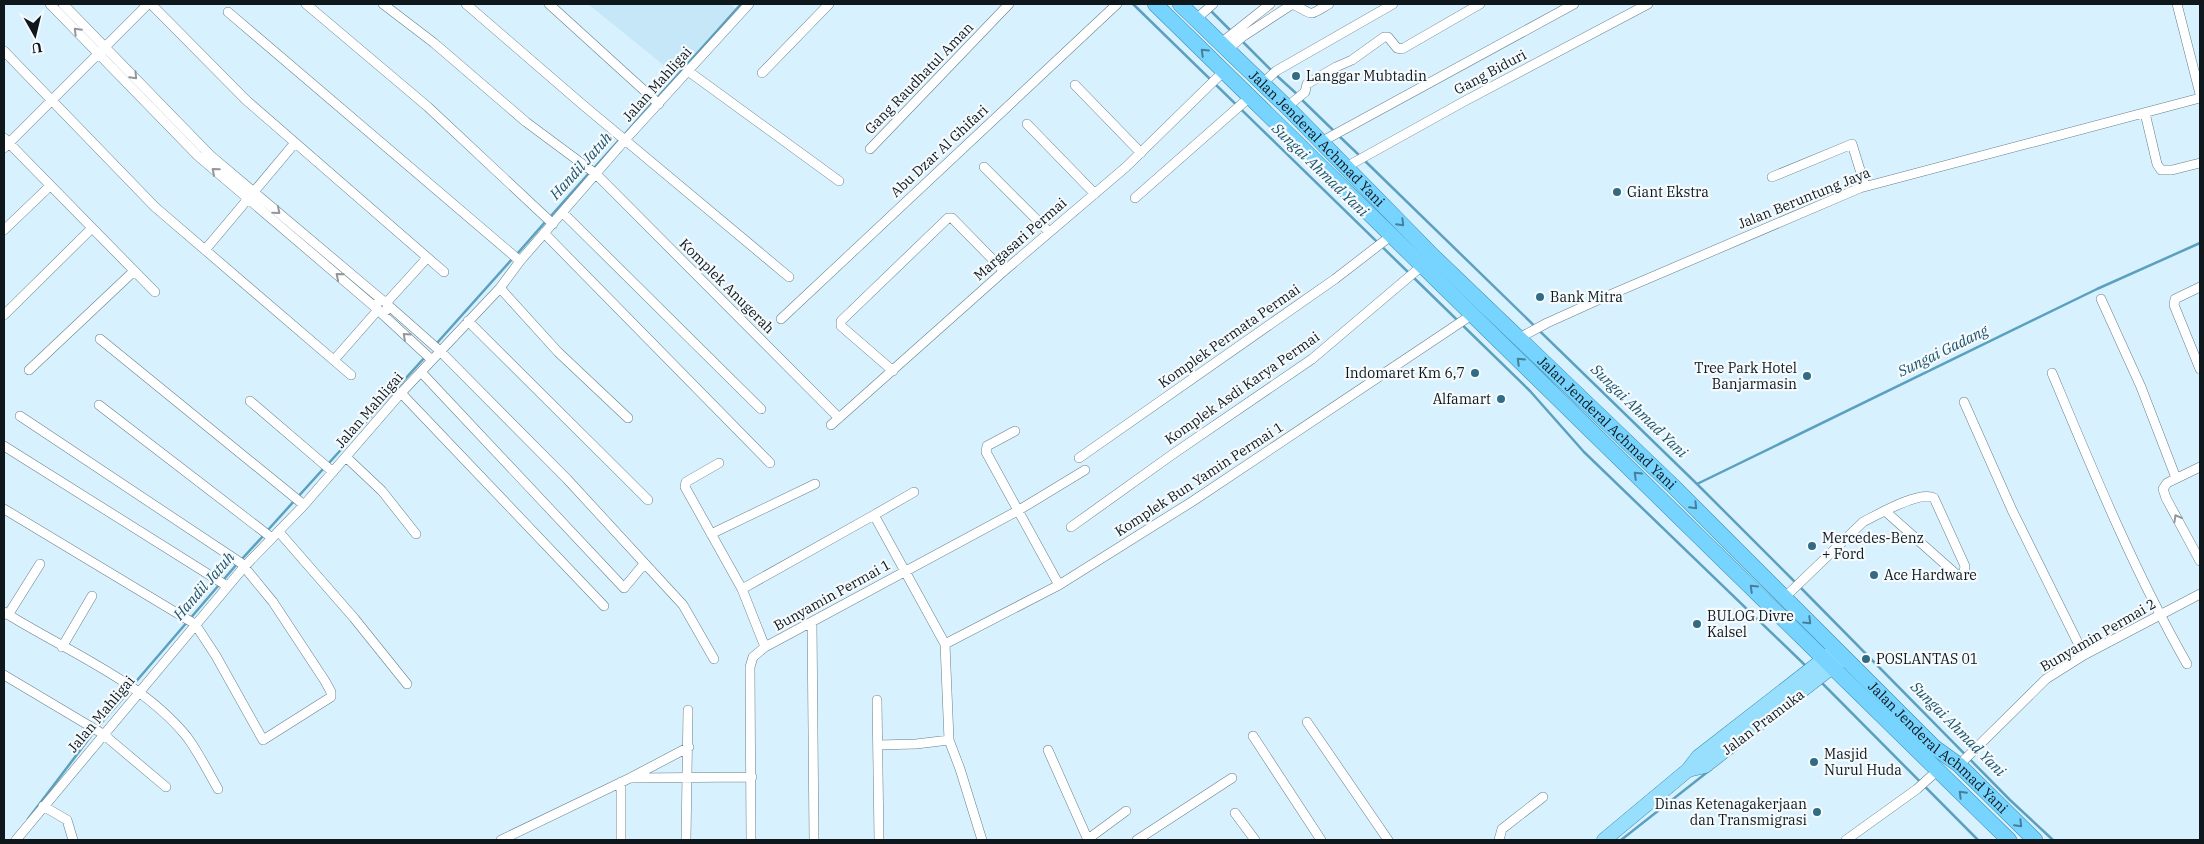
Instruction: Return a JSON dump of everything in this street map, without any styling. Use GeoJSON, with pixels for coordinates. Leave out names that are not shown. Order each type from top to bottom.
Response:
{"type":"FeatureCollection","features":[{"type":"Feature","properties":{"kind":"highway","name":"Jalan Jenderal Achmad Yani"},"geometry":{"type":"LineString","coordinates":[[1155,4],[1219,76],[1241,104],[1362,194],[1519,338],[1674,487],[1789,593],[1825,666],[1934,747],[1962,762],[2035,840]]}},
{"type":"Feature","properties":{"kind":"highway","name":"Jalan Jenderal Achmad Yani"},"geometry":{"type":"LineString","coordinates":[[1180,4],[1206,10],[1332,136],[1346,167],[1362,194],[1392,235],[1422,265],[1464,320],[1825,666],[1938,770],[2009,840]]}},
{"type":"Feature","properties":{"kind":"main road","name":"Jalan Pramuka"},"geometry":{"type":"LineString","coordinates":[[1604,840],[1688,770],[1698,757],[1825,666]]}},
{"type":"Feature","properties":{"kind":"street"},"geometry":{"type":"LineString","coordinates":[[50,4],[102,50]]}},
{"type":"Feature","properties":{"kind":"street"},"geometry":{"type":"LineString","coordinates":[[63,4],[102,50],[164,114],[210,155],[251,196],[382,306],[440,351],[567,479],[683,605],[714,658]]}},
{"type":"Feature","properties":{"kind":"street"},"geometry":{"type":"LineString","coordinates":[[155,292],[5,143],[52,100],[149,4],[246,100],[294,144],[444,272]]}},
{"type":"Feature","properties":{"kind":"street"},"geometry":{"type":"LineString","coordinates":[[306,4],[428,108],[550,221]]}},
{"type":"Feature","properties":{"kind":"street","name":"Komplek Anugerah"},"geometry":{"type":"LineString","coordinates":[[383,4],[434,43],[526,122],[593,172],[839,418]]}},
{"type":"Feature","properties":{"kind":"street"},"geometry":{"type":"LineString","coordinates":[[466,4],[622,138],[789,277]]}},
{"type":"Feature","properties":{"kind":"street"},"geometry":{"type":"LineString","coordinates":[[549,4],[656,101]]}},
{"type":"Feature","properties":{"kind":"street","name":"Jalan Mahligai"},"geometry":{"type":"LineString","coordinates":[[16,840],[99,731],[239,563],[270,533],[328,468],[346,457],[401,393],[500,288],[516,258],[544,233],[550,221],[563,213],[593,172],[622,138],[656,101],[688,71],[749,4]]}},
{"type":"Feature","properties":{"kind":"street"},"geometry":{"type":"LineString","coordinates":[[762,73],[829,4]]}},
{"type":"Feature","properties":{"kind":"street","name":"Gang Raudhatul Aman"},"geometry":{"type":"LineString","coordinates":[[870,149],[1009,4]]}},
{"type":"Feature","properties":{"kind":"street","name":"Abu Dzar Al Ghifari"},"geometry":{"type":"LineString","coordinates":[[780,319],[1117,4]]}},
{"type":"Feature","properties":{"kind":"street"},"geometry":{"type":"LineString","coordinates":[[1233,39],[1270,4]]}},
{"type":"Feature","properties":{"kind":"street"},"geometry":{"type":"LineString","coordinates":[[1233,39],[1291,5],[1294,4],[1307,14],[1311,14],[1329,4]]}},
{"type":"Feature","properties":{"kind":"street"},"geometry":{"type":"LineString","coordinates":[[1270,76],[1393,4]]}},
{"type":"Feature","properties":{"kind":"street"},"geometry":{"type":"LineString","coordinates":[[1295,100],[1308,84],[1336,67],[1352,60],[1384,38],[1388,37],[1397,48],[1402,49],[1480,4]]}},
{"type":"Feature","properties":{"kind":"street"},"geometry":{"type":"LineString","coordinates":[[1332,136],[1574,4]]}},
{"type":"Feature","properties":{"kind":"street","name":"Gang Biduri"},"geometry":{"type":"LineString","coordinates":[[1346,167],[1463,102],[1648,4]]}},
{"type":"Feature","properties":{"kind":"street"},"geometry":{"type":"LineString","coordinates":[[2177,4],[2200,94]]}},
{"type":"Feature","properties":{"kind":"street"},"geometry":{"type":"LineString","coordinates":[[228,12],[516,258]]}},
{"type":"Feature","properties":{"kind":"street"},"geometry":{"type":"LineString","coordinates":[[4,51],[155,207],[351,375]]}},
{"type":"Feature","properties":{"kind":"street"},"geometry":{"type":"LineString","coordinates":[[688,71],[839,181]]}},
{"type":"Feature","properties":{"kind":"street","name":"Margasari Permai"},"geometry":{"type":"LineString","coordinates":[[831,425],[1140,153],[1219,76]]}},
{"type":"Feature","properties":{"kind":"street"},"geometry":{"type":"LineString","coordinates":[[1076,85],[1140,153]]}},
{"type":"Feature","properties":{"kind":"street","name":"Jalan Beruntung Jaya"},"geometry":{"type":"LineString","coordinates":[[1519,338],[1547,323],[1717,248],[1865,186],[2200,98]]}},
{"type":"Feature","properties":{"kind":"street"},"geometry":{"type":"LineString","coordinates":[[1135,198],[1241,104]]}},
{"type":"Feature","properties":{"kind":"street"},"geometry":{"type":"LineString","coordinates":[[2145,113],[2157,164],[2162,170],[2172,170],[2200,163]]}},
{"type":"Feature","properties":{"kind":"street"},"geometry":{"type":"LineString","coordinates":[[1027,124],[1094,194]]}},
{"type":"Feature","properties":{"kind":"street"},"geometry":{"type":"LineString","coordinates":[[205,250],[294,144]]}},
{"type":"Feature","properties":{"kind":"street"},"geometry":{"type":"LineString","coordinates":[[1772,177],[1852,144],[1865,186]]}},
{"type":"Feature","properties":{"kind":"street"},"geometry":{"type":"LineString","coordinates":[[984,167],[1049,232]]}},
{"type":"Feature","properties":{"kind":"street"},"geometry":{"type":"LineString","coordinates":[[4,230],[50,186]]}},
{"type":"Feature","properties":{"kind":"street"},"geometry":{"type":"LineString","coordinates":[[563,213],[761,409]]}},
{"type":"Feature","properties":{"kind":"street"},"geometry":{"type":"LineString","coordinates":[[893,371],[841,326],[841,321],[948,218],[952,218],[1004,271]]}},
{"type":"Feature","properties":{"kind":"street"},"geometry":{"type":"LineString","coordinates":[[4,315],[92,228]]}},
{"type":"Feature","properties":{"kind":"street"},"geometry":{"type":"LineString","coordinates":[[544,233],[770,463]]}},
{"type":"Feature","properties":{"kind":"street","name":"Komplek Permata Permai"},"geometry":{"type":"LineString","coordinates":[[1079,458],[1327,285],[1392,235]]}},
{"type":"Feature","properties":{"kind":"street"},"geometry":{"type":"LineString","coordinates":[[334,360],[427,258]]}},
{"type":"Feature","properties":{"kind":"street","name":"Komplek Asdi Karya Permai"},"geometry":{"type":"LineString","coordinates":[[1071,527],[1312,359],[1422,265]]}},
{"type":"Feature","properties":{"kind":"street"},"geometry":{"type":"LineString","coordinates":[[29,370],[134,271]]}},
{"type":"Feature","properties":{"kind":"street"},"geometry":{"type":"LineString","coordinates":[[2200,287],[2174,299],[2174,305],[2200,369]]}},
{"type":"Feature","properties":{"kind":"street"},"geometry":{"type":"LineString","coordinates":[[500,288],[558,352],[628,418]]}},
{"type":"Feature","properties":{"kind":"street"},"geometry":{"type":"LineString","coordinates":[[2101,299],[2141,387],[2176,478]]}},
{"type":"Feature","properties":{"kind":"street"},"geometry":{"type":"LineString","coordinates":[[382,306],[432,360]]}},
{"type":"Feature","properties":{"kind":"street","name":"Komplek Bun Yamin Permai 1"},"geometry":{"type":"LineString","coordinates":[[945,644],[1059,585],[1193,501],[1464,320]]}},
{"type":"Feature","properties":{"kind":"street"},"geometry":{"type":"LineString","coordinates":[[468,321],[648,500]]}},
{"type":"Feature","properties":{"kind":"street"},"geometry":{"type":"LineString","coordinates":[[100,339],[299,501]]}},
{"type":"Feature","properties":{"kind":"street"},"geometry":{"type":"LineString","coordinates":[[421,372],[624,588],[644,564]]}},
{"type":"Feature","properties":{"kind":"street"},"geometry":{"type":"LineString","coordinates":[[2052,372],[2098,484],[2160,616],[2187,664]]}},
{"type":"Feature","properties":{"kind":"street"},"geometry":{"type":"LineString","coordinates":[[401,393],[604,606]]}},
{"type":"Feature","properties":{"kind":"street"},"geometry":{"type":"LineString","coordinates":[[250,401],[328,468]]}},
{"type":"Feature","properties":{"kind":"street"},"geometry":{"type":"LineString","coordinates":[[1964,402],[2012,510],[2084,655]]}},
{"type":"Feature","properties":{"kind":"street"},"geometry":{"type":"LineString","coordinates":[[99,405],[270,533],[354,618],[407,684]]}},
{"type":"Feature","properties":{"kind":"street"},"geometry":{"type":"LineString","coordinates":[[4,509],[190,620],[216,656],[262,740],[331,697],[331,692],[325,681],[273,602],[239,563],[20,416]]}},
{"type":"Feature","properties":{"kind":"street"},"geometry":{"type":"LineString","coordinates":[[1016,431],[987,446],[986,450],[1059,585]]}},
{"type":"Feature","properties":{"kind":"street"},"geometry":{"type":"LineString","coordinates":[[4,446],[222,583]]}},
{"type":"Feature","properties":{"kind":"street"},"geometry":{"type":"LineString","coordinates":[[346,457],[382,491],[416,534]]}},
{"type":"Feature","properties":{"kind":"street"},"geometry":{"type":"LineString","coordinates":[[719,463],[685,483],[685,487],[742,589],[765,647]]}},
{"type":"Feature","properties":{"kind":"street"},"geometry":{"type":"LineString","coordinates":[[2200,466],[2164,486],[2164,492],[2200,561]]}},
{"type":"Feature","properties":{"kind":"street","name":"Bunyamin Permai 1"},"geometry":{"type":"LineString","coordinates":[[751,840],[750,667],[753,657],[765,647],[1019,510],[1085,470]]}},
{"type":"Feature","properties":{"kind":"street"},"geometry":{"type":"LineString","coordinates":[[711,534],[815,484]]}},
{"type":"Feature","properties":{"kind":"street"},"geometry":{"type":"LineString","coordinates":[[742,589],[914,492]]}},
{"type":"Feature","properties":{"kind":"street"},"geometry":{"type":"LineString","coordinates":[[1789,593],[1863,522],[1885,511],[1921,496],[1934,498],[1965,566],[1964,572],[1958,576],[1885,511]]}},
{"type":"Feature","properties":{"kind":"street"},"geometry":{"type":"LineString","coordinates":[[874,515],[945,644],[948,740],[960,770],[982,840]]}},
{"type":"Feature","properties":{"kind":"street"},"geometry":{"type":"LineString","coordinates":[[40,564],[6,613],[134,688],[185,735],[196,750],[218,789]]}},
{"type":"Feature","properties":{"kind":"street","name":"Bunyamin Permai 2"},"geometry":{"type":"LineString","coordinates":[[1962,762],[2035,689],[2057,671],[2200,594]]}},
{"type":"Feature","properties":{"kind":"street"},"geometry":{"type":"LineString","coordinates":[[62,646],[92,596]]}},
{"type":"Feature","properties":{"kind":"street"},"geometry":{"type":"LineString","coordinates":[[812,623],[814,840]]}},
{"type":"Feature","properties":{"kind":"street"},"geometry":{"type":"LineString","coordinates":[[4,675],[99,731],[166,788]]}},
{"type":"Feature","properties":{"kind":"street"},"geometry":{"type":"LineString","coordinates":[[877,700],[879,840]]}},
{"type":"Feature","properties":{"kind":"street"},"geometry":{"type":"LineString","coordinates":[[686,840],[689,747],[688,710]]}},
{"type":"Feature","properties":{"kind":"street"},"geometry":{"type":"LineString","coordinates":[[1307,722],[1388,840]]}},
{"type":"Feature","properties":{"kind":"street"},"geometry":{"type":"LineString","coordinates":[[1253,736],[1321,840]]}},
{"type":"Feature","properties":{"kind":"street"},"geometry":{"type":"LineString","coordinates":[[878,745],[916,744],[948,740]]}},
{"type":"Feature","properties":{"kind":"street"},"geometry":{"type":"LineString","coordinates":[[501,840],[626,780],[689,747]]}},
{"type":"Feature","properties":{"kind":"street"},"geometry":{"type":"LineString","coordinates":[[1048,750],[1088,840],[1126,810]]}},
{"type":"Feature","properties":{"kind":"street"},"geometry":{"type":"LineString","coordinates":[[1846,840],[1917,790],[1938,770]]}},
{"type":"Feature","properties":{"kind":"street"},"geometry":{"type":"LineString","coordinates":[[626,780],[688,777],[752,777]]}},
{"type":"Feature","properties":{"kind":"street"},"geometry":{"type":"LineString","coordinates":[[1137,840],[1232,778]]}},
{"type":"Feature","properties":{"kind":"street"},"geometry":{"type":"LineString","coordinates":[[621,840],[626,780]]}},
{"type":"Feature","properties":{"kind":"street"},"geometry":{"type":"LineString","coordinates":[[1499,840],[1502,829],[1544,797]]}},
{"type":"Feature","properties":{"kind":"street"},"geometry":{"type":"LineString","coordinates":[[43,806],[67,820],[73,840]]}},
{"type":"Feature","properties":{"kind":"street"},"geometry":{"type":"LineString","coordinates":[[1235,813],[1254,840]]}},
{"type":"Feature","properties":{"kind":"shaded area"},"geometry":{"type":"Polygon","coordinates":[[[588,4],[730,4],[738,11],[677,76],[588,4]]]}},
{"type":"Feature","properties":{"kind":"waterway","name":"Handil Jatuh"},"geometry":{"type":"LineString","coordinates":[[657,98],[741,4]]}},
{"type":"Feature","properties":{"kind":"waterway","name":"Sungai Ahmad Yani"},"geometry":{"type":"LineString","coordinates":[[1133,4],[1409,273]]}},
{"type":"Feature","properties":{"kind":"waterway","name":"Sungai Ahmad Yani"},"geometry":{"type":"LineString","coordinates":[[1210,10],[1231,31]]}},
{"type":"Feature","properties":{"kind":"waterway","name":"Sungai Ahmad Yani"},"geometry":{"type":"LineString","coordinates":[[1241,40],[1272,71]]}},
{"type":"Feature","properties":{"kind":"waterway","name":"Sungai Ahmad Yani"},"geometry":{"type":"LineString","coordinates":[[1276,75],[1298,95]]}},
{"type":"Feature","properties":{"kind":"waterway","name":"Sungai Ahmad Yani"},"geometry":{"type":"LineString","coordinates":[[1301,99],[1335,132]]}},
{"type":"Feature","properties":{"kind":"waterway","name":"Handil Jatuh"},"geometry":{"type":"LineString","coordinates":[[624,135],[653,102]]}},
{"type":"Feature","properties":{"kind":"waterway","name":"Sungai Ahmad Yani"},"geometry":{"type":"LineString","coordinates":[[1339,136],[1360,156]]}},
{"type":"Feature","properties":{"kind":"waterway","name":"Handil Jatuh"},"geometry":{"type":"LineString","coordinates":[[594,168],[620,139]]}},
{"type":"Feature","properties":{"kind":"waterway","name":"Sungai Ahmad Yani"},"geometry":{"type":"LineString","coordinates":[[1364,160],[1796,583]]}},
{"type":"Feature","properties":{"kind":"waterway","name":"Handil Jatuh"},"geometry":{"type":"LineString","coordinates":[[550,217],[590,172]]}},
{"type":"Feature","properties":{"kind":"waterway","name":"Handil Jatuh"},"geometry":{"type":"LineString","coordinates":[[517,254],[546,221]]}},
{"type":"Feature","properties":{"kind":"waterway","name":"Sungai Gadang"},"geometry":{"type":"LineString","coordinates":[[1697,484],[2097,289],[2200,243]]}},
{"type":"Feature","properties":{"kind":"waterway","name":"Handil Jatuh"},"geometry":{"type":"LineString","coordinates":[[437,343],[513,258]]}},
{"type":"Feature","properties":{"kind":"waterway","name":"Sungai Ahmad Yani"},"geometry":{"type":"LineString","coordinates":[[1413,277],[1530,391],[1584,452],[1807,667]]}},
{"type":"Feature","properties":{"kind":"waterway","name":"Handil Jatuh"},"geometry":{"type":"LineString","coordinates":[[328,464],[425,357]]}},
{"type":"Feature","properties":{"kind":"waterway","name":"Handil Jatuh"},"geometry":{"type":"LineString","coordinates":[[267,531],[324,468]]}},
{"type":"Feature","properties":{"kind":"waterway","name":"Handil Jatuh"},"geometry":{"type":"LineString","coordinates":[[241,560],[264,535]]}},
{"type":"Feature","properties":{"kind":"waterway","name":"Handil Jatuh"},"geometry":{"type":"LineString","coordinates":[[133,685],[237,564]]}},
{"type":"Feature","properties":{"kind":"waterway","name":"Sungai Ahmad Yani"},"geometry":{"type":"LineString","coordinates":[[1800,587],[2010,800],[2053,840]]}},
{"type":"Feature","properties":{"kind":"waterway","name":"Sungai Ahmad Yani"},"geometry":{"type":"LineString","coordinates":[[1821,682],[1978,840]]}},
{"type":"Feature","properties":{"kind":"waterway","name":"Handil Jatuh"},"geometry":{"type":"LineString","coordinates":[[98,727],[130,690]]}},
{"type":"Feature","properties":{"kind":"waterway","name":"Handil Jatuh"},"geometry":{"type":"LineString","coordinates":[[28,819],[94,732]]}},
{"type":"Feature","properties":{"kind":"waterway"},"geometry":{"type":"LineString","coordinates":[[1621,840],[1710,770]]}},
{"type":"Feature","properties":{"kind":"place","name":"Langgar Mubtadin"},"geometry":{"type":"Point","coordinates":[1296,76]}},
{"type":"Feature","properties":{"kind":"place","name":"Giant Ekstra"},"geometry":{"type":"Point","coordinates":[1617,192]}},
{"type":"Feature","properties":{"kind":"place","name":"Bank Mitra"},"geometry":{"type":"Point","coordinates":[1540,297]}},
{"type":"Feature","properties":{"kind":"place","name":"Indomaret Km 6,7"},"geometry":{"type":"Point","coordinates":[1475,373]}},
{"type":"Feature","properties":{"kind":"place","name":"Tree Park Hotel Banjarmasin"},"geometry":{"type":"Point","coordinates":[1807,376]}},
{"type":"Feature","properties":{"kind":"place","name":"Alfamart"},"geometry":{"type":"Point","coordinates":[1501,399]}},
{"type":"Feature","properties":{"kind":"place","name":"Mercedes-Benz + Ford"},"geometry":{"type":"Point","coordinates":[1812,546]}},
{"type":"Feature","properties":{"kind":"place","name":"Ace Hardware"},"geometry":{"type":"Point","coordinates":[1874,575]}},
{"type":"Feature","properties":{"kind":"place","name":"BULOG Divre Kalsel"},"geometry":{"type":"Point","coordinates":[1697,624]}},
{"type":"Feature","properties":{"kind":"place","name":"POSLANTAS 01"},"geometry":{"type":"Point","coordinates":[1866,659]}},
{"type":"Feature","properties":{"kind":"place","name":"Masjid Nurul Huda"},"geometry":{"type":"Point","coordinates":[1814,762]}},
{"type":"Feature","properties":{"kind":"place","name":"Dinas Ketenagakerjaan dan Transmigrasi"},"geometry":{"type":"Point","coordinates":[1817,812]}}]}
